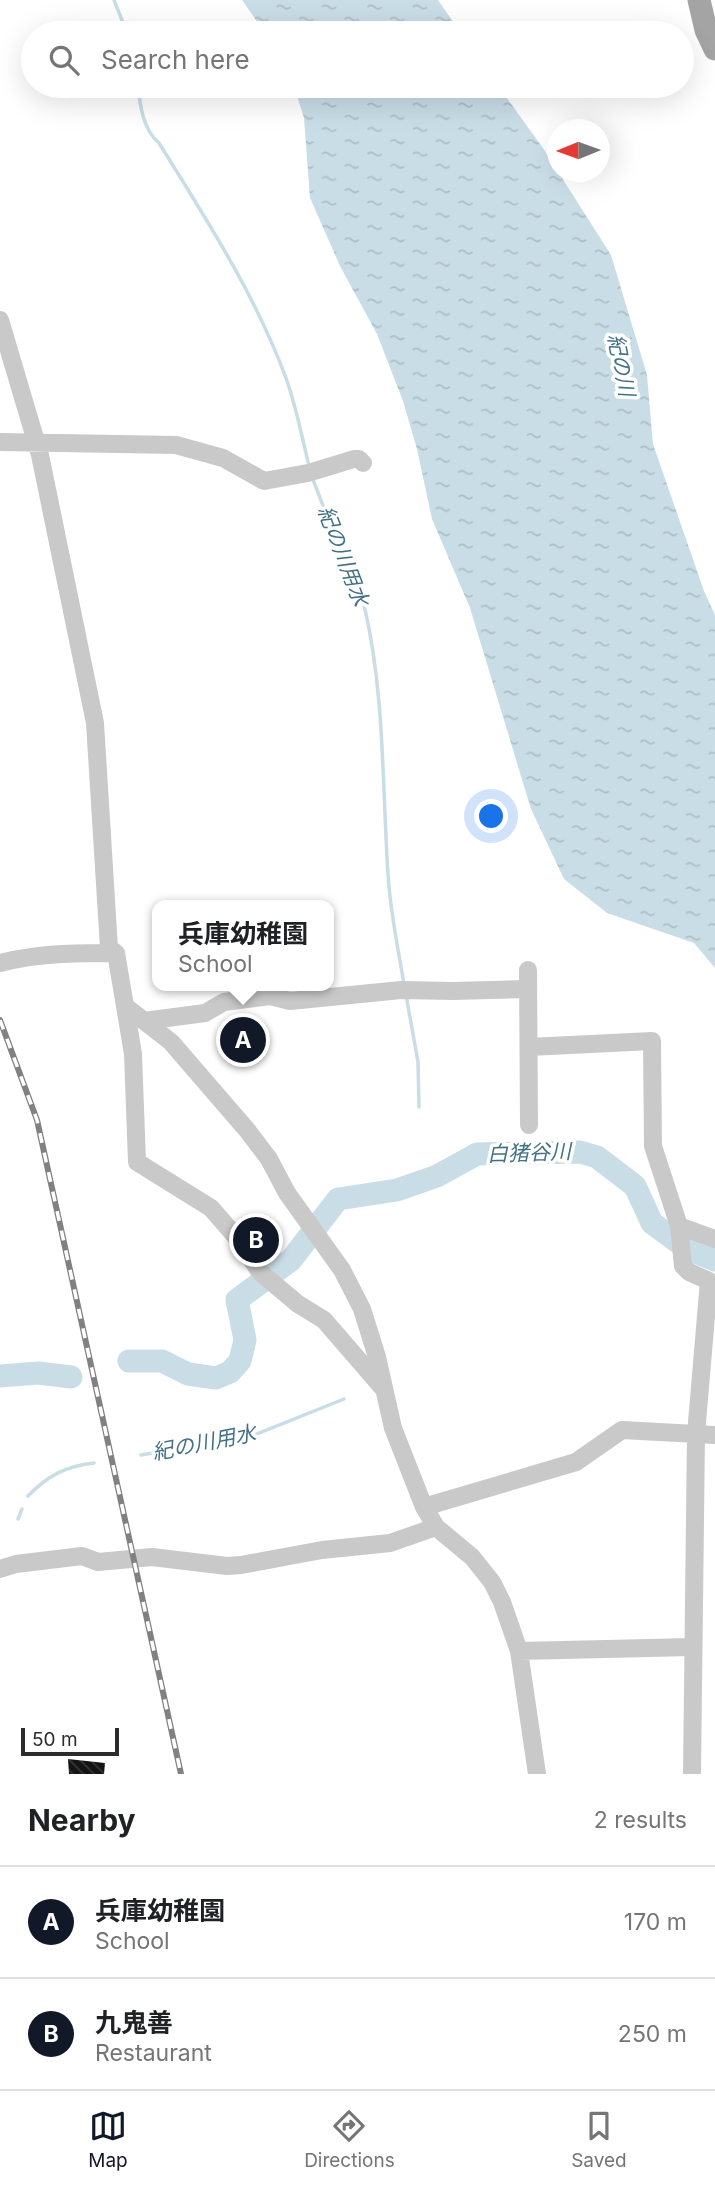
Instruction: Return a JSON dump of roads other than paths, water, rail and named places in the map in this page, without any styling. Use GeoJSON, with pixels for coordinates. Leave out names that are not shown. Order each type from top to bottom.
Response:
{"type":"FeatureCollection","features":[{"type":"Feature","properties":{"kind":"main road"},"geometry":{"type":"LineString","coordinates":[[699,0],[706,30],[715,48]]}},
{"type":"Feature","properties":{"kind":"street"},"geometry":{"type":"LineString","coordinates":[[0,320],[40,454],[95,723],[109,948],[116,953],[133,1054],[137,1162],[211,1208],[267,1279],[298,1304],[324,1320],[383,1389]]}},
{"type":"Feature","properties":{"kind":"street"},"geometry":{"type":"LineString","coordinates":[[0,442],[176,445],[223,458],[264,481],[311,472],[354,458],[363,463]]}},
{"type":"Feature","properties":{"kind":"street"},"geometry":{"type":"LineString","coordinates":[[0,962],[62,952],[116,953]]}},
{"type":"Feature","properties":{"kind":"street"},"geometry":{"type":"LineString","coordinates":[[528,970],[529,1125]]}},
{"type":"Feature","properties":{"kind":"street"},"geometry":{"type":"LineString","coordinates":[[144,1021],[205,1013],[224,1002],[270,996],[290,1001],[405,990],[528,989]]}},
{"type":"Feature","properties":{"kind":"street"},"geometry":{"type":"LineString","coordinates":[[125,1006],[171,1042],[191,1062],[247,1130],[269,1160],[287,1193],[342,1270],[362,1309],[377,1357],[393,1428],[424,1507],[436,1527],[492,1581],[519,1651],[537,1774]]}},
{"type":"Feature","properties":{"kind":"street"},"geometry":{"type":"LineString","coordinates":[[529,1047],[652,1041],[653,1146],[680,1239],[683,1266],[689,1272],[712,1282],[696,1434],[692,1774]]}},
{"type":"Feature","properties":{"kind":"street"},"geometry":{"type":"LineString","coordinates":[[680,1239],[715,1239]]}},
{"type":"Feature","properties":{"kind":"street"},"geometry":{"type":"LineString","coordinates":[[424,1507],[576,1462],[622,1430],[715,1435]]}},
{"type":"Feature","properties":{"kind":"street"},"geometry":{"type":"LineString","coordinates":[[0,1569],[16,1564],[82,1556],[98,1562],[152,1557],[226,1566],[241,1565],[322,1550],[390,1543],[436,1527]]}},
{"type":"Feature","properties":{"kind":"street"},"geometry":{"type":"LineString","coordinates":[[519,1651],[692,1647]]}},
{"type":"Feature","properties":{"kind":"water"},"geometry":{"type":"Polygon","coordinates":[[[242,0],[438,0],[453,21],[257,21],[242,0]]]}},
{"type":"Feature","properties":{"kind":"water","name":"紀の川"},"geometry":{"type":"Polygon","coordinates":[[[298,98],[507,98],[547,154],[547,182],[565,182],[611,255],[647,375],[653,444],[704,591],[715,615],[715,968],[694,943],[607,913],[564,879],[531,809],[470,608],[432,519],[417,449],[403,401],[377,334],[340,266],[310,198],[304,118],[298,98]]]}},
{"type":"Feature","properties":{"kind":"waterway","name":"紀の川用水"},"geometry":{"type":"LineString","coordinates":[[114,0],[122,21]]}},
{"type":"Feature","properties":{"kind":"waterway","name":"紀の川用水"},"geometry":{"type":"LineString","coordinates":[[140,98],[149,131],[159,143],[245,287],[274,347],[293,399],[309,466]]}},
{"type":"Feature","properties":{"kind":"waterway","name":"紀の川用水"},"geometry":{"type":"LineString","coordinates":[[312,477],[358,586],[371,638],[382,739],[389,888],[404,984]]}},
{"type":"Feature","properties":{"kind":"waterway","name":"紀の川用水"},"geometry":{"type":"LineString","coordinates":[[406,995],[418,1062],[419,1107]]}},
{"type":"Feature","properties":{"kind":"waterway","name":"白猪谷川"},"geometry":{"type":"LineString","coordinates":[[129,1361],[162,1361],[188,1374],[216,1378],[230,1372],[240,1361],[245,1340],[237,1300],[291,1260],[338,1199],[397,1190],[437,1176],[477,1154],[580,1152],[597,1157],[635,1186],[652,1223],[686,1248],[715,1260]]}},
{"type":"Feature","properties":{"kind":"waterway","name":"白猪谷川"},"geometry":{"type":"LineString","coordinates":[[0,1376],[38,1373],[71,1377]]}},
{"type":"Feature","properties":{"kind":"waterway","name":"紀の川用水"},"geometry":{"type":"LineString","coordinates":[[141,1455],[252,1436],[344,1399]]}},
{"type":"Feature","properties":{"kind":"waterway","name":"紀の川用水"},"geometry":{"type":"LineString","coordinates":[[28,1496],[58,1473],[94,1463]]}},
{"type":"Feature","properties":{"kind":"waterway","name":"紀の川用水"},"geometry":{"type":"LineString","coordinates":[[18,1519],[22,1509]]}},
{"type":"Feature","properties":{"kind":"railway"},"geometry":{"type":"LineString","coordinates":[[0,1020],[37,1120],[181,1774]]}},
{"type":"Feature","properties":{"kind":"place","name":"兵庫幼稚園"},"geometry":{"type":"Point","coordinates":[243,1040]}},
{"type":"Feature","properties":{"kind":"place","name":"九鬼善"},"geometry":{"type":"Point","coordinates":[256,1240]}}]}
